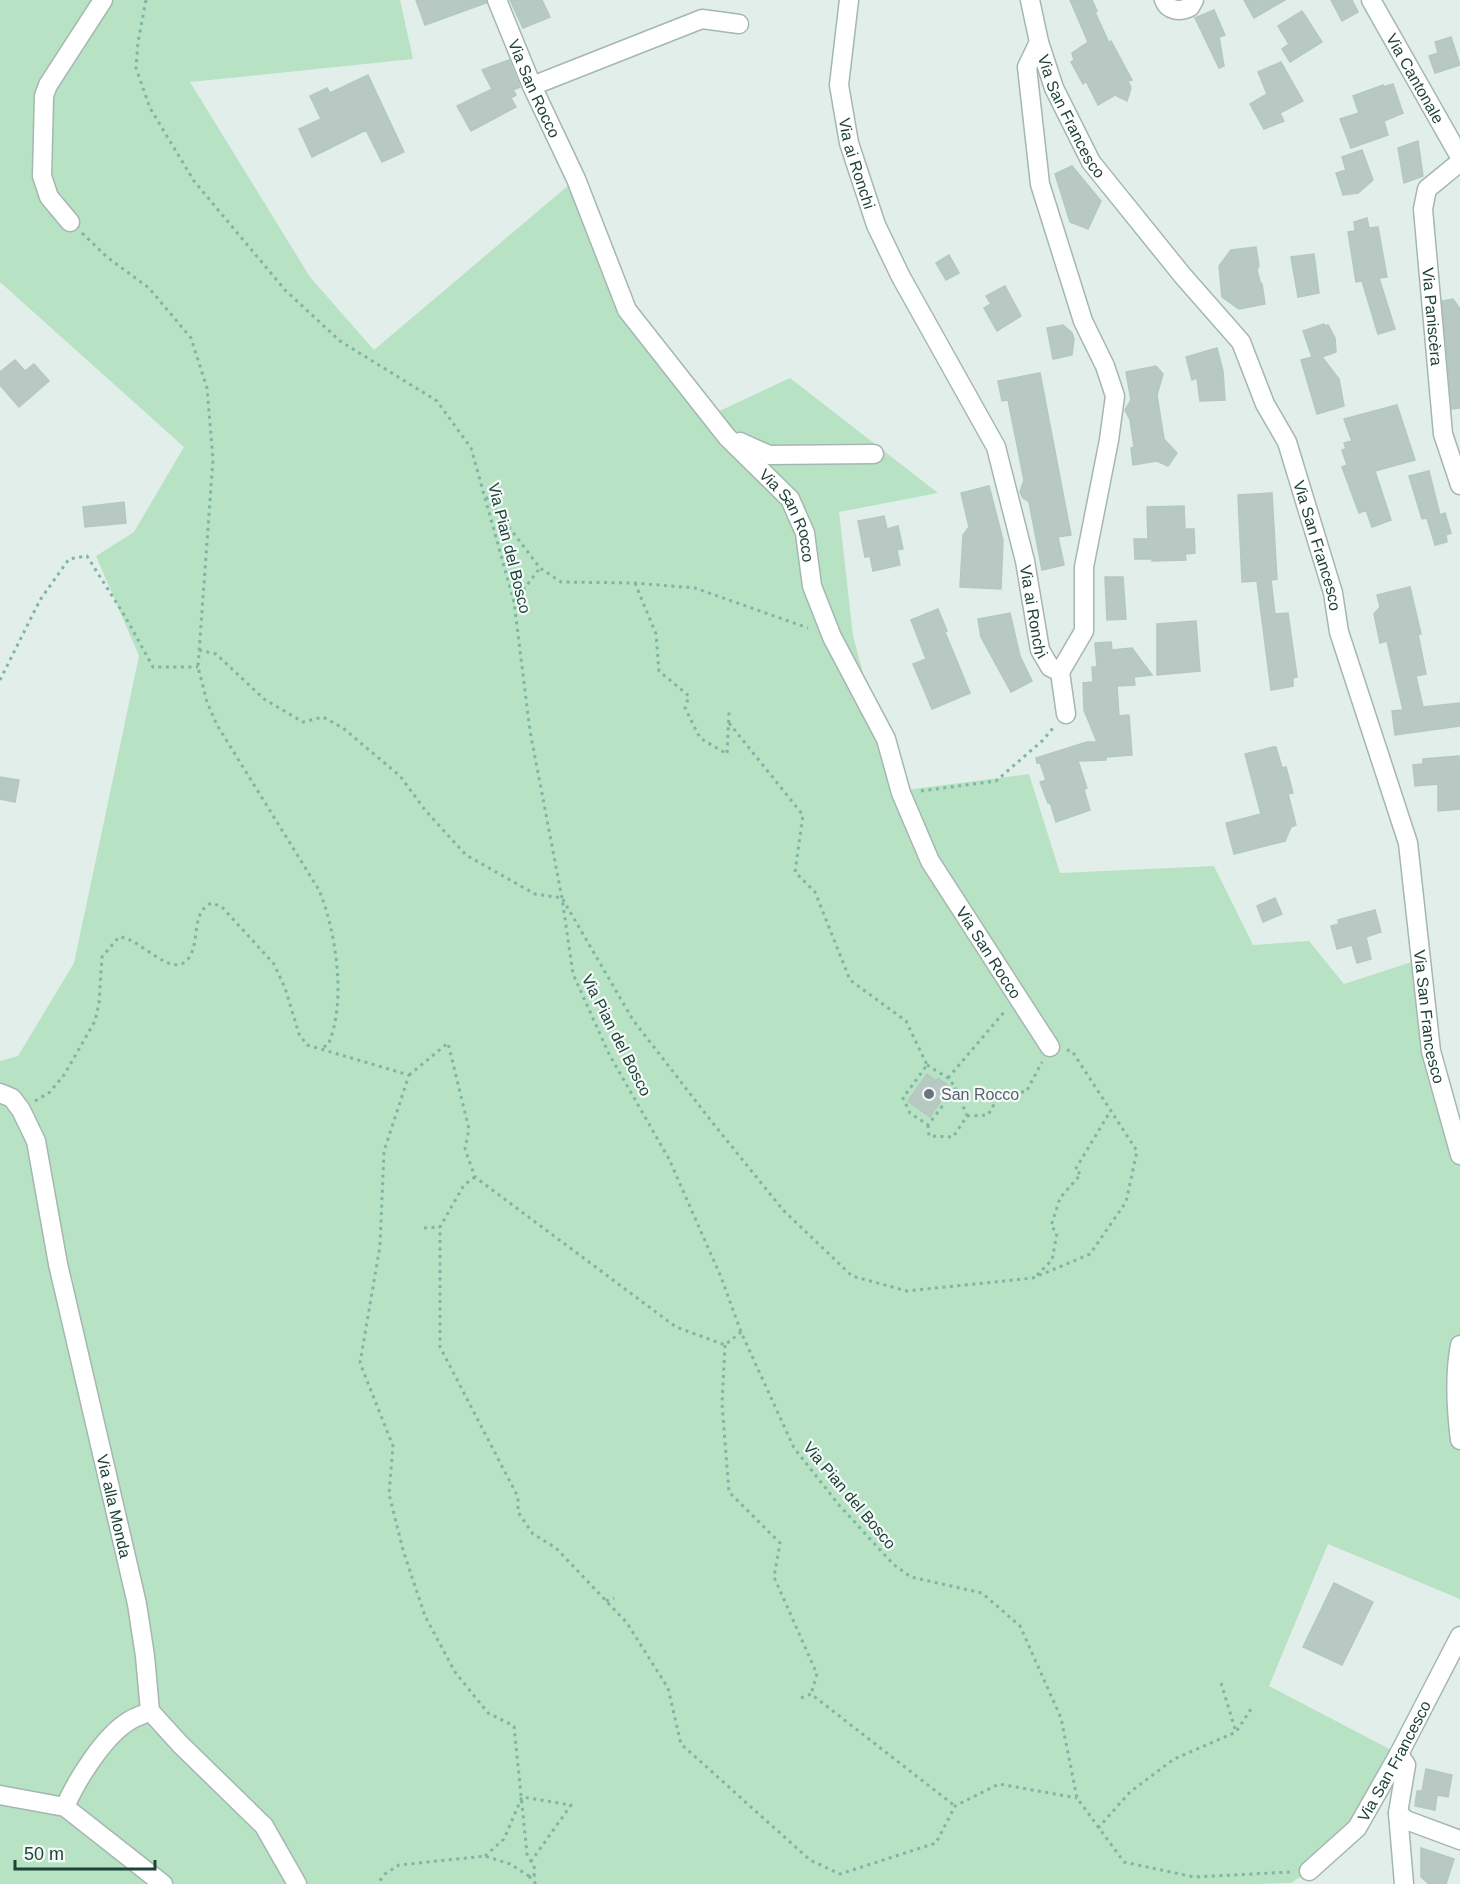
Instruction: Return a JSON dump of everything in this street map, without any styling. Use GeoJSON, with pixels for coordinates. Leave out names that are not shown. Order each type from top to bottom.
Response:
{"type":"FeatureCollection","features":[{"type":"Feature","properties":{"kind":"street"},"geometry":{"type":"LineString","coordinates":[[70,222],[49,197],[42,176],[44,96],[53,76],[103,0]]}},
{"type":"Feature","properties":{"kind":"street","name":"Via San Rocco"},"geometry":{"type":"LineString","coordinates":[[497,0],[532,86],[576,178],[627,309],[727,437],[790,499],[805,533],[812,586],[832,637],[886,739],[901,794],[930,861],[1050,1047]]}},
{"type":"Feature","properties":{"kind":"street","name":"Via ai Ronchi"},"geometry":{"type":"LineString","coordinates":[[849,0],[838,85],[849,143],[876,225],[901,277],[996,447],[1025,561],[1040,650],[1050,667],[1060,672],[1084,631],[1083,567],[1109,440],[1115,396],[1105,366],[1083,321],[1040,184],[1027,67],[1039,42]]}},
{"type":"Feature","properties":{"kind":"street","name":"Via San Francesco"},"geometry":{"type":"LineString","coordinates":[[1029,0],[1039,42],[1054,88],[1091,162],[1183,276],[1241,342],[1265,404],[1287,442],[1333,593],[1339,632],[1408,843],[1431,1051],[1460,1155]]}},
{"type":"Feature","properties":{"kind":"street"},"geometry":{"type":"LineString","coordinates":[[1164,0],[1171,9],[1178,10],[1190,7],[1194,0]]}},
{"type":"Feature","properties":{"kind":"street","name":"Via Cantonale"},"geometry":{"type":"LineString","coordinates":[[1371,0],[1460,160]]}},
{"type":"Feature","properties":{"kind":"street"},"geometry":{"type":"LineString","coordinates":[[532,86],[702,19],[739,24]]}},
{"type":"Feature","properties":{"kind":"street","name":"Via Paniscèra"},"geometry":{"type":"LineString","coordinates":[[1460,160],[1426,189],[1423,209],[1443,434],[1460,484]]}},
{"type":"Feature","properties":{"kind":"street"},"geometry":{"type":"LineString","coordinates":[[727,437],[769,455],[874,454]]}},
{"type":"Feature","properties":{"kind":"street"},"geometry":{"type":"LineString","coordinates":[[1060,672],[1066,714]]}},
{"type":"Feature","properties":{"kind":"street","name":"Via alla Monda"},"geometry":{"type":"LineString","coordinates":[[0,1093],[12,1098],[21,1110],[36,1141],[58,1264],[137,1604],[150,1712]]}},
{"type":"Feature","properties":{"kind":"street"},"geometry":{"type":"LineString","coordinates":[[1460,1345],[1456,1374],[1460,1440]]}},
{"type":"Feature","properties":{"kind":"street","name":"Via San Francesco"},"geometry":{"type":"LineString","coordinates":[[1310,1871],[1357,1828],[1399,1754],[1460,1636]]}},
{"type":"Feature","properties":{"kind":"street"},"geometry":{"type":"LineString","coordinates":[[65,1807],[74,1786],[100,1749],[127,1722],[150,1712],[264,1826],[297,1884]]}},
{"type":"Feature","properties":{"kind":"street"},"geometry":{"type":"LineString","coordinates":[[1399,1754],[1406,1765],[1398,1813],[1404,1884]]}},
{"type":"Feature","properties":{"kind":"street"},"geometry":{"type":"LineString","coordinates":[[0,1795],[65,1807],[163,1884]]}},
{"type":"Feature","properties":{"kind":"street"},"geometry":{"type":"LineString","coordinates":[[1398,1813],[1406,1820],[1460,1840]]}},
{"type":"Feature","properties":{"kind":"path","name":"Via Pian del Bosco"},"geometry":{"type":"LineString","coordinates":[[146,0],[138,42],[136,68],[150,108],[194,181],[285,290],[340,341],[437,401],[471,448],[514,602],[530,731],[562,898],[573,974],[609,1054],[669,1159],[721,1277],[741,1332],[794,1448],[839,1505],[893,1564],[911,1577],[982,1593],[1020,1626],[1061,1718],[1077,1798],[1125,1862],[1194,1877],[1310,1871]]}},
{"type":"Feature","properties":{"kind":"path"},"geometry":{"type":"LineString","coordinates":[[70,222],[107,257],[148,288],[191,338],[207,388],[213,459],[198,667],[207,702],[217,725],[319,890],[328,913],[338,975],[336,1022],[328,1045],[320,1049]]}},
{"type":"Feature","properties":{"kind":"path"},"geometry":{"type":"LineString","coordinates":[[485,495],[540,568],[561,582],[634,583],[695,588],[832,637]]}},
{"type":"Feature","properties":{"kind":"path"},"geometry":{"type":"LineString","coordinates":[[0,680],[40,600],[69,559],[87,556],[126,618],[153,667],[198,667]]}},
{"type":"Feature","properties":{"kind":"path"},"geometry":{"type":"LineString","coordinates":[[514,602],[540,568]]}},
{"type":"Feature","properties":{"kind":"path"},"geometry":{"type":"LineString","coordinates":[[634,583],[656,634],[659,671],[689,696],[685,708],[700,738],[727,754],[729,712]]}},
{"type":"Feature","properties":{"kind":"path"},"geometry":{"type":"LineString","coordinates":[[200,650],[216,654],[264,699],[303,722],[322,717],[343,728],[400,776],[425,810],[466,855],[535,894],[562,898],[633,1020],[783,1210],[852,1276],[907,1291],[1033,1278],[1090,1254],[1126,1202],[1137,1150],[1072,1051],[1050,1047],[1026,1092],[1001,1092],[988,1115],[967,1116]]}},
{"type":"Feature","properties":{"kind":"path"},"geometry":{"type":"LineString","coordinates":[[901,794],[996,781],[1042,741],[1066,714]]}},
{"type":"Feature","properties":{"kind":"path"},"geometry":{"type":"LineString","coordinates":[[729,723],[803,815],[795,873],[815,892],[850,980],[906,1021],[927,1065],[948,1078],[957,1088],[967,1116]]}},
{"type":"Feature","properties":{"kind":"path"},"geometry":{"type":"LineString","coordinates":[[21,1110],[50,1092],[64,1075],[95,1021],[99,1003],[102,957],[108,948],[119,937],[127,937],[162,961],[176,965],[184,963],[191,955],[200,912],[205,905],[212,903],[222,907],[274,964],[285,988],[298,1034],[307,1045],[409,1075]]}},
{"type":"Feature","properties":{"kind":"path"},"geometry":{"type":"LineString","coordinates":[[948,1078],[1018,996]]}},
{"type":"Feature","properties":{"kind":"path"},"geometry":{"type":"LineString","coordinates":[[529,1876],[534,1876],[535,1869],[530,1863],[525,1844],[514,1726],[488,1713],[455,1672],[425,1616],[403,1550],[389,1494],[393,1446],[360,1363],[380,1246],[384,1151],[409,1075],[448,1043],[469,1129],[465,1149],[475,1177],[676,1327],[725,1345]]}},
{"type":"Feature","properties":{"kind":"path"},"geometry":{"type":"LineString","coordinates":[[927,1065],[903,1098],[910,1113],[928,1125]]}},
{"type":"Feature","properties":{"kind":"path"},"geometry":{"type":"LineString","coordinates":[[957,1088],[928,1125],[929,1136],[953,1137],[967,1116]]}},
{"type":"Feature","properties":{"kind":"path"},"geometry":{"type":"LineString","coordinates":[[1033,1278],[1052,1260],[1057,1233],[1051,1226],[1060,1198],[1081,1174],[1075,1170],[1111,1110]]}},
{"type":"Feature","properties":{"kind":"path"},"geometry":{"type":"LineString","coordinates":[[475,1177],[464,1185],[440,1227],[441,1347],[518,1497],[518,1512],[533,1534],[556,1548],[627,1623],[668,1688],[681,1744],[810,1860],[840,1874],[936,1843],[955,1806],[999,1784],[1077,1798]]}},
{"type":"Feature","properties":{"kind":"path"},"geometry":{"type":"LineString","coordinates":[[424,1228],[440,1227]]}},
{"type":"Feature","properties":{"kind":"path"},"geometry":{"type":"LineString","coordinates":[[741,1332],[725,1345],[722,1404],[729,1492],[780,1543],[774,1576],[817,1674],[811,1694]]}},
{"type":"Feature","properties":{"kind":"path"},"geometry":{"type":"LineString","coordinates":[[606,1601],[614,1598]]}},
{"type":"Feature","properties":{"kind":"path"},"geometry":{"type":"LineString","coordinates":[[1221,1683],[1236,1732]]}},
{"type":"Feature","properties":{"kind":"path"},"geometry":{"type":"LineString","coordinates":[[801,1698],[811,1694]]}},
{"type":"Feature","properties":{"kind":"path"},"geometry":{"type":"LineString","coordinates":[[811,1694],[955,1806]]}},
{"type":"Feature","properties":{"kind":"path"},"geometry":{"type":"LineString","coordinates":[[1098,1828],[1130,1792],[1174,1760],[1236,1732],[1253,1706]]}},
{"type":"Feature","properties":{"kind":"path"},"geometry":{"type":"LineString","coordinates":[[485,1856],[504,1839],[522,1797]]}},
{"type":"Feature","properties":{"kind":"path"},"geometry":{"type":"LineString","coordinates":[[522,1797],[571,1805],[530,1863]]}},
{"type":"Feature","properties":{"kind":"path"},"geometry":{"type":"LineString","coordinates":[[377,1884],[385,1874],[399,1865],[485,1856],[510,1864],[529,1876],[536,1884]]}},
{"type":"Feature","properties":{"kind":"green space"},"geometry":{"type":"Polygon","coordinates":[[[0,0],[400,0],[413,59],[190,82],[310,277],[374,350],[576,179],[627,309],[711,415],[790,378],[938,493],[839,512],[853,636],[898,791],[1029,774],[1060,873],[1214,866],[1253,945],[1309,941],[1344,984],[1421,959],[1460,1155],[1460,1599],[1328,1544],[1269,1686],[1399,1754],[1357,1828],[1309,1871],[1291,1883],[1254,1884],[0,1884],[0,1061],[18,1056],[74,963],[139,656],[96,556],[134,532],[184,447],[0,282],[0,0]]]}},
{"type":"Feature","properties":{"kind":"building"},"geometry":{"type":"Polygon","coordinates":[[[416,0],[486,0],[486,3],[425,25],[416,0]]]}},
{"type":"Feature","properties":{"kind":"building"},"geometry":{"type":"Polygon","coordinates":[[[510,0],[542,0],[550,17],[523,28],[510,0]]]}},
{"type":"Feature","properties":{"kind":"building"},"geometry":{"type":"Polygon","coordinates":[[[1070,0],[1092,0],[1109,43],[1111,41],[1132,80],[1128,81],[1131,88],[1127,101],[1115,95],[1098,105],[1086,81],[1083,84],[1071,62],[1074,60],[1072,53],[1088,42],[1070,0]]]}},
{"type":"Feature","properties":{"kind":"building"},"geometry":{"type":"Polygon","coordinates":[[[1244,0],[1285,0],[1254,18],[1244,0]]]}},
{"type":"Feature","properties":{"kind":"building"},"geometry":{"type":"Polygon","coordinates":[[[1331,0],[1352,0],[1358,12],[1342,21],[1331,0]]]}},
{"type":"Feature","properties":{"kind":"building"},"geometry":{"type":"Polygon","coordinates":[[[1214,10],[1225,35],[1219,37],[1224,66],[1219,68],[1195,18],[1214,10]]]}},
{"type":"Feature","properties":{"kind":"building"},"geometry":{"type":"Polygon","coordinates":[[[1302,11],[1322,42],[1290,62],[1282,49],[1289,44],[1278,26],[1302,11]]]}},
{"type":"Feature","properties":{"kind":"building"},"geometry":{"type":"Polygon","coordinates":[[[1451,37],[1460,65],[1435,73],[1429,56],[1438,53],[1435,42],[1451,37]]]}},
{"type":"Feature","properties":{"kind":"building"},"geometry":{"type":"Polygon","coordinates":[[[509,60],[520,87],[513,90],[516,95],[511,98],[516,107],[471,131],[457,106],[492,89],[482,70],[509,60]]]}},
{"type":"Feature","properties":{"kind":"building"},"geometry":{"type":"Polygon","coordinates":[[[1281,62],[1303,101],[1280,113],[1284,121],[1264,129],[1250,104],[1267,94],[1258,72],[1281,62]]]}},
{"type":"Feature","properties":{"kind":"building"},"geometry":{"type":"Polygon","coordinates":[[[368,75],[404,152],[382,162],[366,130],[312,157],[299,129],[321,119],[310,96],[327,88],[330,93],[368,75]]]}},
{"type":"Feature","properties":{"kind":"building"},"geometry":{"type":"Polygon","coordinates":[[[1393,84],[1403,113],[1384,121],[1388,135],[1351,148],[1340,119],[1359,113],[1353,96],[1383,85],[1383,87],[1393,84]]]}},
{"type":"Feature","properties":{"kind":"building"},"geometry":{"type":"Polygon","coordinates":[[[1418,141],[1423,176],[1404,183],[1398,148],[1418,141]]]}},
{"type":"Feature","properties":{"kind":"building"},"geometry":{"type":"Polygon","coordinates":[[[1362,150],[1373,180],[1358,193],[1343,195],[1336,173],[1346,170],[1342,157],[1362,150]]]}},
{"type":"Feature","properties":{"kind":"building"},"geometry":{"type":"Polygon","coordinates":[[[1072,166],[1101,201],[1088,229],[1070,222],[1055,174],[1072,166]]]}},
{"type":"Feature","properties":{"kind":"building"},"geometry":{"type":"Polygon","coordinates":[[[1367,218],[1369,228],[1378,227],[1387,277],[1379,278],[1395,329],[1378,334],[1362,281],[1356,282],[1348,232],[1355,231],[1354,222],[1367,218]]]}},
{"type":"Feature","properties":{"kind":"building"},"geometry":{"type":"Polygon","coordinates":[[[1256,247],[1259,266],[1257,270],[1265,304],[1239,309],[1222,297],[1219,266],[1231,250],[1256,247]]]}},
{"type":"Feature","properties":{"kind":"building"},"geometry":{"type":"Polygon","coordinates":[[[1314,254],[1319,293],[1298,297],[1291,257],[1314,254]]]}},
{"type":"Feature","properties":{"kind":"building"},"geometry":{"type":"Polygon","coordinates":[[[949,255],[959,273],[946,280],[936,263],[949,255]]]}},
{"type":"Feature","properties":{"kind":"building"},"geometry":{"type":"Polygon","coordinates":[[[1005,286],[1021,316],[997,331],[984,308],[991,304],[986,296],[1005,286]]]}},
{"type":"Feature","properties":{"kind":"building"},"geometry":{"type":"Polygon","coordinates":[[[1453,299],[1460,309],[1460,408],[1452,409],[1442,301],[1453,299]]]}},
{"type":"Feature","properties":{"kind":"building"},"geometry":{"type":"Polygon","coordinates":[[[1324,324],[1328,325],[1335,338],[1336,352],[1322,357],[1339,379],[1344,406],[1317,414],[1301,360],[1312,357],[1303,331],[1324,324]]]}},
{"type":"Feature","properties":{"kind":"building"},"geometry":{"type":"Polygon","coordinates":[[[1063,325],[1072,333],[1074,339],[1072,355],[1053,359],[1047,328],[1063,325]]]}},
{"type":"Feature","properties":{"kind":"building"},"geometry":{"type":"Polygon","coordinates":[[[1217,348],[1223,371],[1225,400],[1200,401],[1197,378],[1192,380],[1186,357],[1217,348]]]}},
{"type":"Feature","properties":{"kind":"building"},"geometry":{"type":"Polygon","coordinates":[[[15,360],[25,371],[34,364],[49,381],[19,407],[0,385],[0,372],[15,360]]]}},
{"type":"Feature","properties":{"kind":"building"},"geometry":{"type":"Polygon","coordinates":[[[1156,366],[1163,374],[1157,395],[1164,439],[1177,453],[1168,466],[1157,461],[1133,465],[1131,448],[1134,447],[1130,420],[1125,410],[1131,400],[1126,372],[1156,366]]]}},
{"type":"Feature","properties":{"kind":"building"},"geometry":{"type":"Polygon","coordinates":[[[1040,373],[1071,535],[1058,537],[1064,565],[1042,570],[1029,502],[1020,492],[1024,480],[1008,400],[1002,401],[998,381],[1040,373]]]}},
{"type":"Feature","properties":{"kind":"building"},"geometry":{"type":"Polygon","coordinates":[[[1397,405],[1415,460],[1375,471],[1391,520],[1372,527],[1366,510],[1359,513],[1342,467],[1347,465],[1342,450],[1346,449],[1344,443],[1352,441],[1344,419],[1397,405]]]}},
{"type":"Feature","properties":{"kind":"building"},"geometry":{"type":"Polygon","coordinates":[[[1429,471],[1440,515],[1445,513],[1451,533],[1446,535],[1447,542],[1435,545],[1427,518],[1422,519],[1409,476],[1429,471]]]}},
{"type":"Feature","properties":{"kind":"building"},"geometry":{"type":"Polygon","coordinates":[[[989,486],[1003,540],[1001,589],[960,587],[963,535],[969,527],[961,493],[989,486]]]}},
{"type":"Feature","properties":{"kind":"building"},"geometry":{"type":"Polygon","coordinates":[[[1272,493],[1277,579],[1271,580],[1275,614],[1288,613],[1297,677],[1293,678],[1293,686],[1271,690],[1257,581],[1242,582],[1238,495],[1272,493]]]}},
{"type":"Feature","properties":{"kind":"building"},"geometry":{"type":"Polygon","coordinates":[[[124,502],[126,523],[85,527],[83,507],[124,502]]]}},
{"type":"Feature","properties":{"kind":"building"},"geometry":{"type":"Polygon","coordinates":[[[1184,506],[1185,529],[1194,529],[1195,553],[1185,554],[1186,560],[1135,559],[1134,539],[1148,539],[1147,507],[1184,506]]]}},
{"type":"Feature","properties":{"kind":"building"},"geometry":{"type":"Polygon","coordinates":[[[884,516],[887,529],[898,526],[903,549],[897,550],[900,565],[873,571],[870,556],[865,557],[858,521],[884,516]]]}},
{"type":"Feature","properties":{"kind":"building"},"geometry":{"type":"Polygon","coordinates":[[[1105,577],[1123,577],[1126,619],[1107,620],[1105,577]]]}},
{"type":"Feature","properties":{"kind":"building"},"geometry":{"type":"Polygon","coordinates":[[[1410,587],[1421,634],[1418,634],[1426,674],[1416,676],[1423,707],[1460,703],[1460,726],[1395,735],[1392,711],[1403,710],[1387,641],[1380,643],[1374,614],[1380,607],[1377,595],[1410,587]]]}},
{"type":"Feature","properties":{"kind":"building"},"geometry":{"type":"Polygon","coordinates":[[[938,609],[970,693],[932,709],[913,664],[926,659],[911,620],[938,609]]]}},
{"type":"Feature","properties":{"kind":"building"},"geometry":{"type":"Polygon","coordinates":[[[1010,613],[1020,656],[1032,681],[1011,692],[981,637],[978,619],[1010,613]]]}},
{"type":"Feature","properties":{"kind":"building"},"geometry":{"type":"Polygon","coordinates":[[[1196,621],[1200,671],[1157,675],[1157,624],[1196,621]]]}},
{"type":"Feature","properties":{"kind":"building"},"geometry":{"type":"Polygon","coordinates":[[[1111,642],[1112,650],[1132,648],[1152,675],[1134,677],[1135,685],[1117,686],[1119,716],[1129,715],[1132,755],[1106,757],[1106,760],[1078,761],[1087,788],[1084,790],[1090,810],[1056,822],[1050,802],[1048,803],[1040,782],[1046,780],[1040,763],[1042,762],[1037,763],[1036,758],[1087,742],[1097,742],[1084,710],[1083,683],[1093,682],[1092,667],[1097,667],[1095,643],[1111,642]]]}},
{"type":"Feature","properties":{"kind":"building"},"geometry":{"type":"Polygon","coordinates":[[[1276,747],[1282,768],[1286,767],[1293,793],[1288,794],[1296,825],[1291,827],[1285,841],[1234,854],[1226,823],[1261,814],[1245,754],[1276,747]]]}},
{"type":"Feature","properties":{"kind":"building"},"geometry":{"type":"Polygon","coordinates":[[[1459,756],[1460,809],[1438,811],[1438,784],[1415,786],[1413,765],[1423,764],[1423,759],[1459,756]]]}},
{"type":"Feature","properties":{"kind":"building"},"geometry":{"type":"Polygon","coordinates":[[[0,777],[19,780],[15,802],[0,799],[0,777]]]}},
{"type":"Feature","properties":{"kind":"building"},"geometry":{"type":"Polygon","coordinates":[[[1275,898],[1282,914],[1263,922],[1257,906],[1275,898]]]}},
{"type":"Feature","properties":{"kind":"building"},"geometry":{"type":"Polygon","coordinates":[[[1375,910],[1381,932],[1366,937],[1371,959],[1357,963],[1352,945],[1337,949],[1331,926],[1339,924],[1338,920],[1375,910]]]}},
{"type":"Feature","properties":{"kind":"building","name":"San Rocco"},"geometry":{"type":"Polygon","coordinates":[[[927,1074],[936,1081],[938,1078],[950,1087],[930,1117],[908,1101],[927,1074]]]}},
{"type":"Feature","properties":{"kind":"building"},"geometry":{"type":"Polygon","coordinates":[[[1334,1583],[1373,1602],[1342,1665],[1303,1647],[1334,1583]]]}},
{"type":"Feature","properties":{"kind":"building"},"geometry":{"type":"Polygon","coordinates":[[[1426,1769],[1452,1775],[1448,1797],[1437,1795],[1435,1810],[1415,1806],[1417,1791],[1422,1791],[1426,1769]]]}},
{"type":"Feature","properties":{"kind":"building"},"geometry":{"type":"Polygon","coordinates":[[[1421,1848],[1454,1859],[1446,1884],[1429,1884],[1421,1877],[1421,1848]]]}},
{"type":"Feature","properties":{"kind":"place","name":"San Rocco"},"geometry":{"type":"Point","coordinates":[929,1094]}}]}
